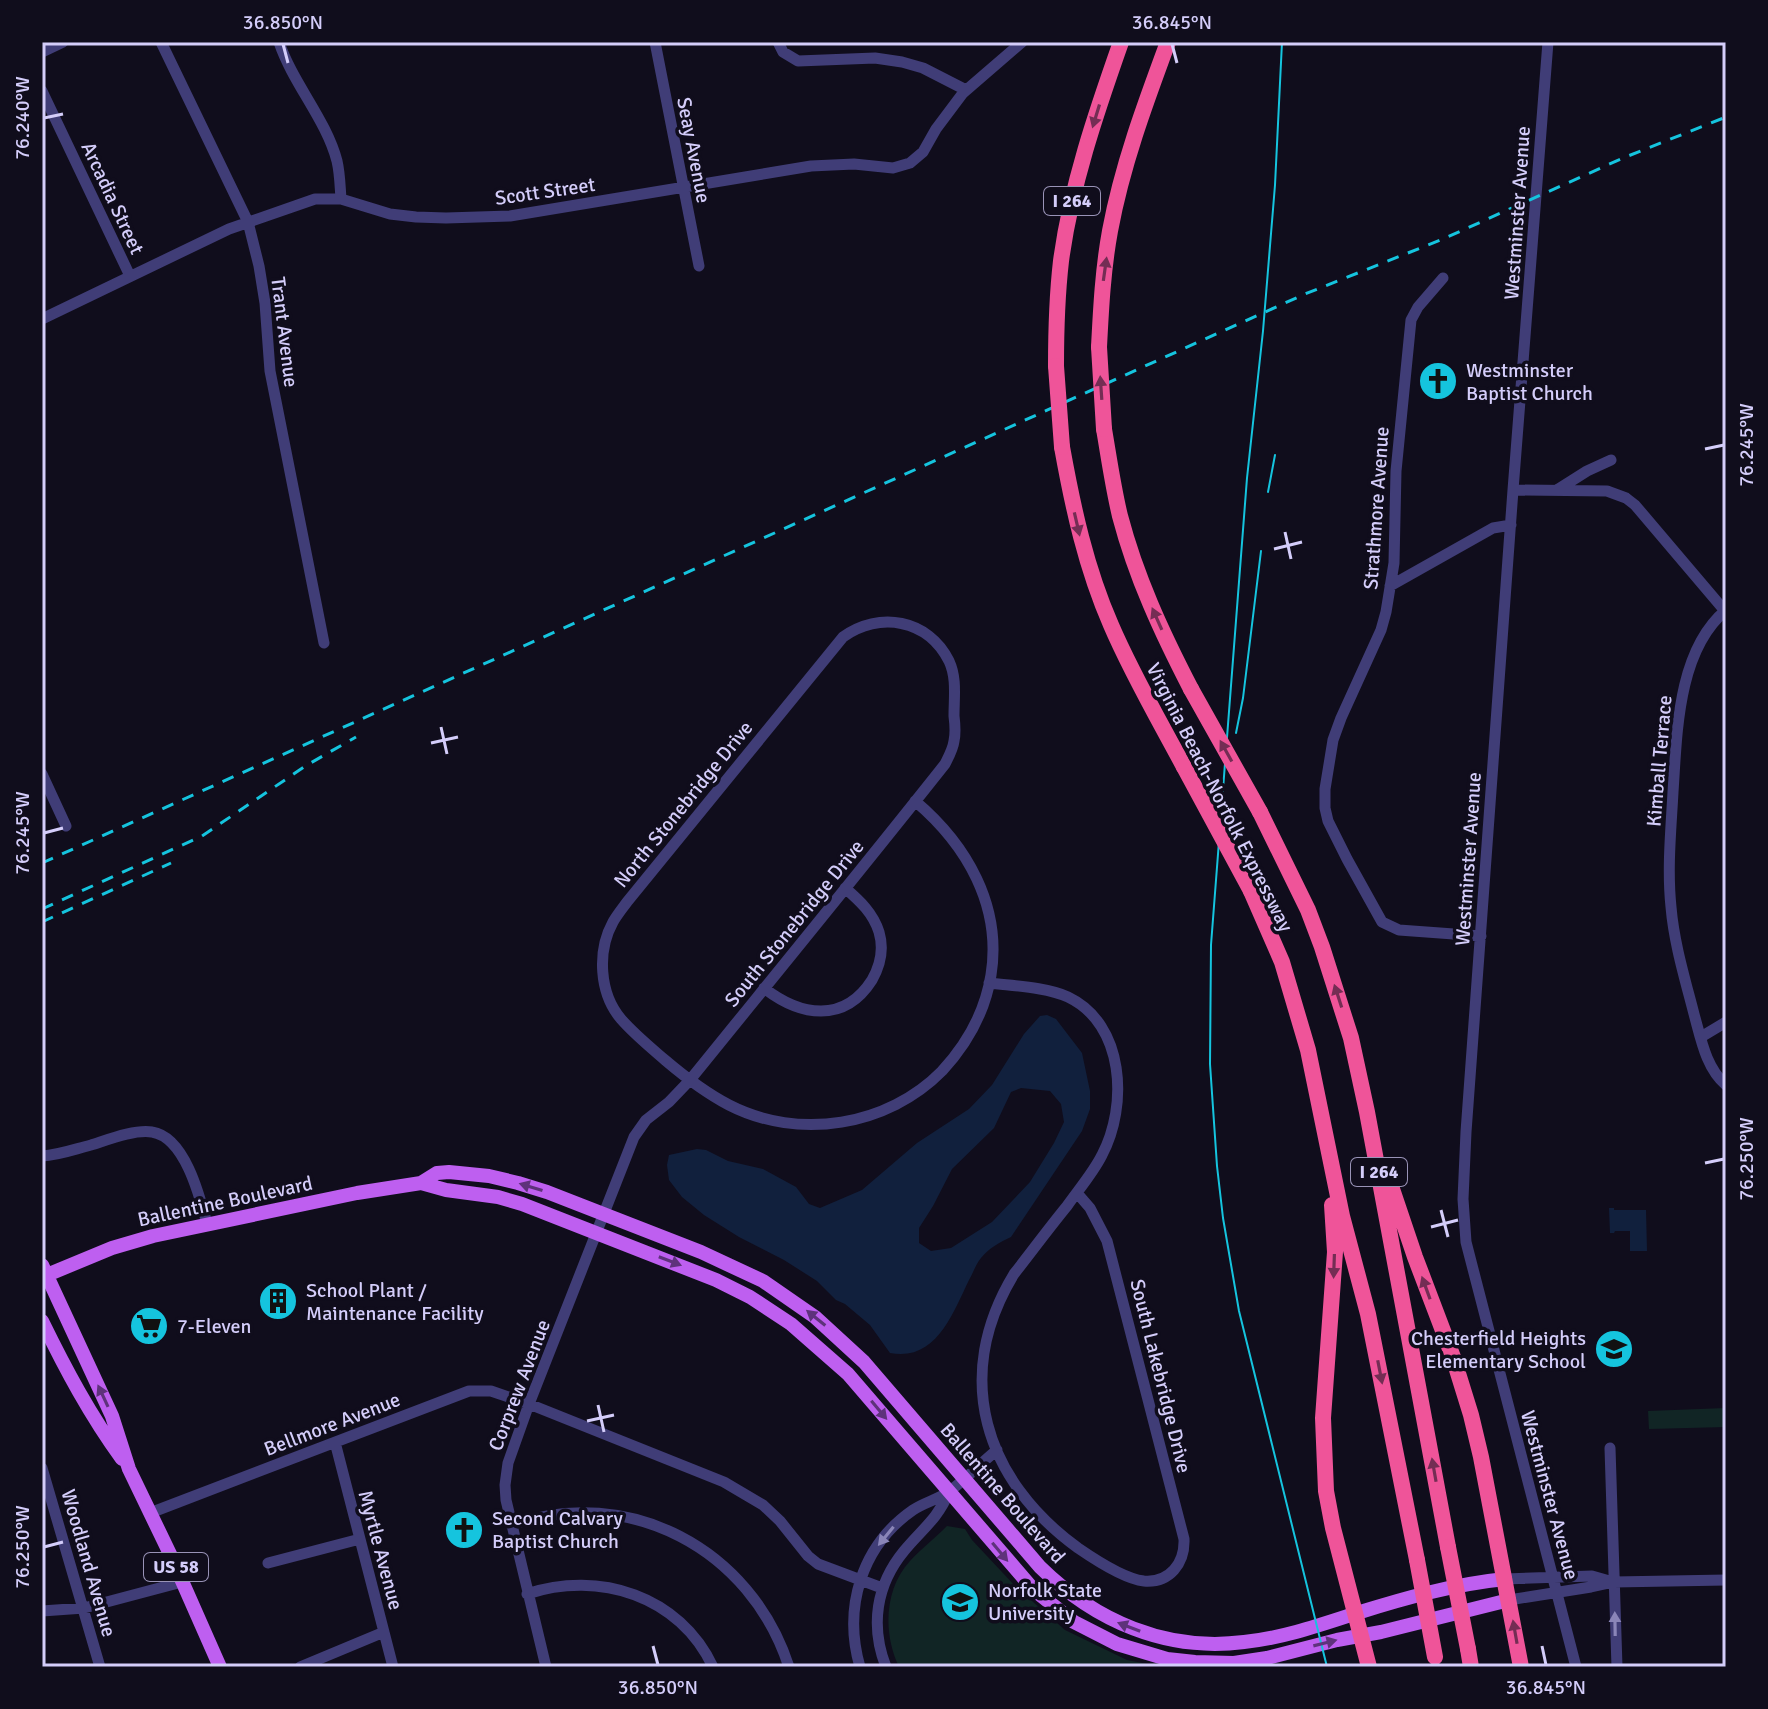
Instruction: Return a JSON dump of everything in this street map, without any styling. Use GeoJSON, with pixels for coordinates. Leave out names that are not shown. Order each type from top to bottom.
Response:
{"type":"FeatureCollection","features":[{"type":"Feature","properties":{"kind":"highway","name":"Virginia Beach-Norfolk Expressway"},"geometry":{"type":"LineString","coordinates":[[1121,42],[1079,168],[1061,262],[1056,366],[1062,447],[1080,533],[1110,622],[1133,673],[1251,891],[1282,962],[1308,1050],[1342,1216],[1368,1314],[1436,1662]]}},
{"type":"Feature","properties":{"kind":"highway","name":"Virginia Beach-Norfolk Expressway"},"geometry":{"type":"LineString","coordinates":[[1168,42],[1134,139],[1110,231],[1102,289],[1099,347],[1104,429],[1130,550],[1156,619],[1260,812],[1308,910],[1351,1038],[1471,1667]]}},
{"type":"Feature","properties":{"kind":"highway"},"geometry":{"type":"LineString","coordinates":[[1351,1038],[1373,1105],[1389,1181],[1471,1415],[1521,1667]]}},
{"type":"Feature","properties":{"kind":"highway"},"geometry":{"type":"LineString","coordinates":[[1308,1050],[1333,1218],[1335,1252],[1323,1418],[1326,1491],[1369,1667]]}},
{"type":"Feature","properties":{"kind":"main road","name":"Ballentine Boulevard"},"geometry":{"type":"LineString","coordinates":[[44,1272],[153,1236],[421,1183],[437,1173],[489,1176],[547,1192],[738,1268],[795,1302],[864,1362],[1058,1585],[1103,1616],[1128,1627],[1153,1636],[1205,1644],[1228,1644],[1284,1635],[1456,1586],[1505,1579]]}},
{"type":"Feature","properties":{"kind":"main road","name":"Ballentine Boulevard"},"geometry":{"type":"LineString","coordinates":[[421,1183],[522,1204],[716,1280],[750,1297],[791,1324],[848,1374],[1033,1589],[1074,1622],[1117,1644],[1167,1659],[1221,1663],[1257,1660],[1509,1600]]}},
{"type":"Feature","properties":{"kind":"main road","name":"US 58"},"geometry":{"type":"LineString","coordinates":[[44,1272],[112,1416],[129,1469],[220,1667]]}},
{"type":"Feature","properties":{"kind":"main road","name":"US 58"},"geometry":{"type":"LineString","coordinates":[[42,1321],[91,1414],[129,1469]]}},
{"type":"Feature","properties":{"kind":"street"},"geometry":{"type":"LineString","coordinates":[[42,52],[63,42]]}},
{"type":"Feature","properties":{"kind":"street","name":"Trant Avenue"},"geometry":{"type":"LineString","coordinates":[[161,42],[248,222],[256,251],[263,290],[270,371],[324,643]]}},
{"type":"Feature","properties":{"kind":"street"},"geometry":{"type":"LineString","coordinates":[[279,42],[332,147],[339,171],[341,199]]}},
{"type":"Feature","properties":{"kind":"street","name":"Seay Avenue"},"geometry":{"type":"LineString","coordinates":[[655,42],[699,266]]}},
{"type":"Feature","properties":{"kind":"street"},"geometry":{"type":"LineString","coordinates":[[778,42],[783,52],[798,61],[875,58],[902,62],[923,68],[966,90]]}},
{"type":"Feature","properties":{"kind":"street","name":"Scott Street"},"geometry":{"type":"LineString","coordinates":[[42,319],[229,229],[315,199],[341,199],[390,214],[416,217],[497,217],[811,166],[899,167],[918,158],[950,108],[966,90],[1022,42]]}},
{"type":"Feature","properties":{"kind":"street","name":"Westminster Avenue"},"geometry":{"type":"LineString","coordinates":[[1548,42],[1466,1132],[1464,1220],[1466,1242],[1576,1667]]}},
{"type":"Feature","properties":{"kind":"street","name":"Arcadia Street"},"geometry":{"type":"LineString","coordinates":[[42,91],[130,276]]}},
{"type":"Feature","properties":{"kind":"street","name":"Strathmore Avenue"},"geometry":{"type":"LineString","coordinates":[[1443,278],[1411,320],[1396,471],[1394,563],[1390,586],[1381,630],[1333,740],[1325,808],[1328,821],[1357,878],[1378,916],[1389,926],[1399,930],[1481,936]]}},
{"type":"Feature","properties":{"kind":"street"},"geometry":{"type":"LineString","coordinates":[[1556,490],[1611,460]]}},
{"type":"Feature","properties":{"kind":"street","name":"Kimball Terrace"},"geometry":{"type":"LineString","coordinates":[[1513,490],[1607,491],[1626,498],[1726,610],[1704,635],[1684,691],[1679,715],[1669,876],[1674,926],[1701,1037],[1712,1068],[1726,1085]]}},
{"type":"Feature","properties":{"kind":"street"},"geometry":{"type":"LineString","coordinates":[[1390,586],[1493,528],[1511,525]]}},
{"type":"Feature","properties":{"kind":"street","name":"North Stonebridge Drive"},"geometry":{"type":"LineString","coordinates":[[915,801],[944,828],[972,867],[983,891],[992,925],[993,946],[989,983],[974,1027],[950,1062],[917,1092],[901,1103],[862,1118],[817,1125],[771,1120],[732,1106],[690,1080],[620,1018],[611,1004],[602,969],[604,950],[614,920],[843,637],[866,624],[894,621],[918,629],[934,641]]}},
{"type":"Feature","properties":{"kind":"street","name":"South Stonebridge Drive"},"geometry":{"type":"LineString","coordinates":[[604,1214],[639,1128],[690,1080],[945,764],[954,740],[955,677],[950,662],[934,641]]}},
{"type":"Feature","properties":{"kind":"street"},"geometry":{"type":"LineString","coordinates":[[42,774],[66,826]]}},
{"type":"Feature","properties":{"kind":"street"},"geometry":{"type":"LineString","coordinates":[[764,988],[792,1006],[818,1012],[832,1011],[851,1002],[867,987],[879,965],[879,932],[865,907],[845,888]]}},
{"type":"Feature","properties":{"kind":"street"},"geometry":{"type":"LineString","coordinates":[[886,1667],[876,1627],[882,1588],[890,1571],[902,1553],[935,1519],[949,1492],[997,1450],[982,1400],[982,1357],[989,1326],[1003,1292],[1104,1153],[1116,1117],[1118,1082],[1111,1047],[1093,1016],[1068,997],[989,983]]}},
{"type":"Feature","properties":{"kind":"street"},"geometry":{"type":"LineString","coordinates":[[1701,1037],[1726,1022]]}},
{"type":"Feature","properties":{"kind":"street"},"geometry":{"type":"LineString","coordinates":[[42,1156],[142,1132],[160,1134],[182,1156],[207,1224]]}},
{"type":"Feature","properties":{"kind":"street","name":"South Lakebridge Drive"},"geometry":{"type":"LineString","coordinates":[[997,1450],[1019,1489],[1036,1510],[1087,1554],[1137,1579],[1155,1581],[1171,1574],[1182,1559],[1184,1539],[1107,1241],[1090,1208],[1077,1193]]}},
{"type":"Feature","properties":{"kind":"street","name":"Corprew Avenue"},"geometry":{"type":"LineString","coordinates":[[546,1667],[511,1525],[506,1500],[506,1473],[529,1404],[604,1214]]}},
{"type":"Feature","properties":{"kind":"street","name":"Bellmore Avenue"},"geometry":{"type":"LineString","coordinates":[[150,1513],[469,1391],[491,1391],[699,1470],[735,1487],[772,1513],[818,1564],[882,1588]]}},
{"type":"Feature","properties":{"kind":"street","name":"Myrtle Avenue"},"geometry":{"type":"LineString","coordinates":[[335,1442],[393,1667]]}},
{"type":"Feature","properties":{"kind":"street"},"geometry":{"type":"LineString","coordinates":[[1610,1448],[1617,1667]]}},
{"type":"Feature","properties":{"kind":"street","name":"Woodland Avenue"},"geometry":{"type":"LineString","coordinates":[[42,1468],[100,1667]]}},
{"type":"Feature","properties":{"kind":"street"},"geometry":{"type":"LineString","coordinates":[[860,1667],[854,1647],[853,1608],[860,1581],[876,1549],[901,1519],[929,1500],[949,1492]]}},
{"type":"Feature","properties":{"kind":"street"},"geometry":{"type":"LineString","coordinates":[[511,1525],[559,1513],[593,1513],[625,1517],[673,1533],[712,1556],[741,1583],[773,1626],[789,1667]]}},
{"type":"Feature","properties":{"kind":"street"},"geometry":{"type":"LineString","coordinates":[[268,1563],[360,1539]]}},
{"type":"Feature","properties":{"kind":"street","name":"Ballentine Boulevard"},"geometry":{"type":"LineString","coordinates":[[1505,1579],[1592,1576],[1614,1582]]}},
{"type":"Feature","properties":{"kind":"street","name":"Ballentine Boulevard"},"geometry":{"type":"LineString","coordinates":[[1509,1600],[1614,1582],[1726,1580]]}},
{"type":"Feature","properties":{"kind":"street"},"geometry":{"type":"LineString","coordinates":[[42,1611],[84,1608],[182,1582]]}},
{"type":"Feature","properties":{"kind":"street"},"geometry":{"type":"LineString","coordinates":[[527,1594],[579,1584],[614,1588],[632,1594],[680,1622],[702,1647],[713,1667]]}},
{"type":"Feature","properties":{"kind":"street"},"geometry":{"type":"LineString","coordinates":[[300,1667],[384,1632]]}},
{"type":"Feature","properties":{"kind":"green space"},"geometry":{"type":"Polygon","coordinates":[[[1726,1408],[1726,1427],[1649,1429],[1648,1411],[1726,1408]]]}},
{"type":"Feature","properties":{"kind":"green space","name":"Norfolk State University"},"geometry":{"type":"Polygon","coordinates":[[[947,1526],[965,1529],[1016,1587],[1065,1630],[1127,1660],[1163,1667],[899,1667],[889,1626],[895,1585],[910,1561],[947,1526]]]}},
{"type":"Feature","properties":{"kind":"water"},"geometry":{"type":"Polygon","coordinates":[[[1040,1016],[1056,1019],[1082,1053],[1090,1091],[1090,1109],[1082,1131],[1011,1237],[981,1258],[949,1320],[931,1343],[920,1350],[906,1354],[890,1353],[870,1325],[836,1300],[817,1281],[704,1215],[682,1197],[669,1180],[669,1155],[697,1149],[728,1161],[763,1169],[796,1187],[809,1204],[820,1208],[862,1190],[917,1143],[969,1109],[992,1085],[1024,1034],[1040,1016]],[[1021,1088],[1011,1092],[994,1128],[952,1169],[919,1228],[919,1243],[931,1251],[951,1248],[992,1222],[1030,1182],[1064,1122],[1061,1104],[1050,1091],[1021,1088]]]}},
{"type":"Feature","properties":{"kind":"water"},"geometry":{"type":"Polygon","coordinates":[[[1609,1208],[1646,1210],[1647,1251],[1630,1251],[1630,1231],[1610,1233],[1609,1208]]]}},
{"type":"Feature","properties":{"kind":"tram line"},"geometry":{"type":"LineString","coordinates":[[1282,42],[1275,185],[1247,478],[1211,945],[1210,1064],[1223,1218],[1239,1311],[1327,1667]]}},
{"type":"Feature","properties":{"kind":"tram line"},"geometry":{"type":"LineString","coordinates":[[1268,492],[1275,455]]}},
{"type":"Feature","properties":{"kind":"tram line"},"geometry":{"type":"LineString","coordinates":[[1236,733],[1261,551]]}},
{"type":"Feature","properties":{"kind":"railway"},"geometry":{"type":"LineString","coordinates":[[42,863],[1305,294],[1443,239],[1623,158],[1726,117]]}},
{"type":"Feature","properties":{"kind":"railway"},"geometry":{"type":"LineString","coordinates":[[42,909],[202,836],[307,765],[356,737]]}},
{"type":"Feature","properties":{"kind":"railway"},"geometry":{"type":"LineString","coordinates":[[42,922],[171,863]]}},
{"type":"Feature","properties":{"kind":"place","name":"Westminster Baptist Church"},"geometry":{"type":"Point","coordinates":[1438,381]}},
{"type":"Feature","properties":{"kind":"place","name":"School Plant / Maintenance Facility"},"geometry":{"type":"Point","coordinates":[278,1301]}},
{"type":"Feature","properties":{"kind":"place","name":"7-Eleven"},"geometry":{"type":"Point","coordinates":[149,1326]}},
{"type":"Feature","properties":{"kind":"place","name":"Chesterfield Heights Elementary School"},"geometry":{"type":"Point","coordinates":[1614,1349]}},
{"type":"Feature","properties":{"kind":"place","name":"Second Calvary Baptist Church"},"geometry":{"type":"Point","coordinates":[464,1530]}},
{"type":"Feature","properties":{"kind":"place","name":"Norfolk State University"},"geometry":{"type":"Point","coordinates":[960,1602]}}]}
